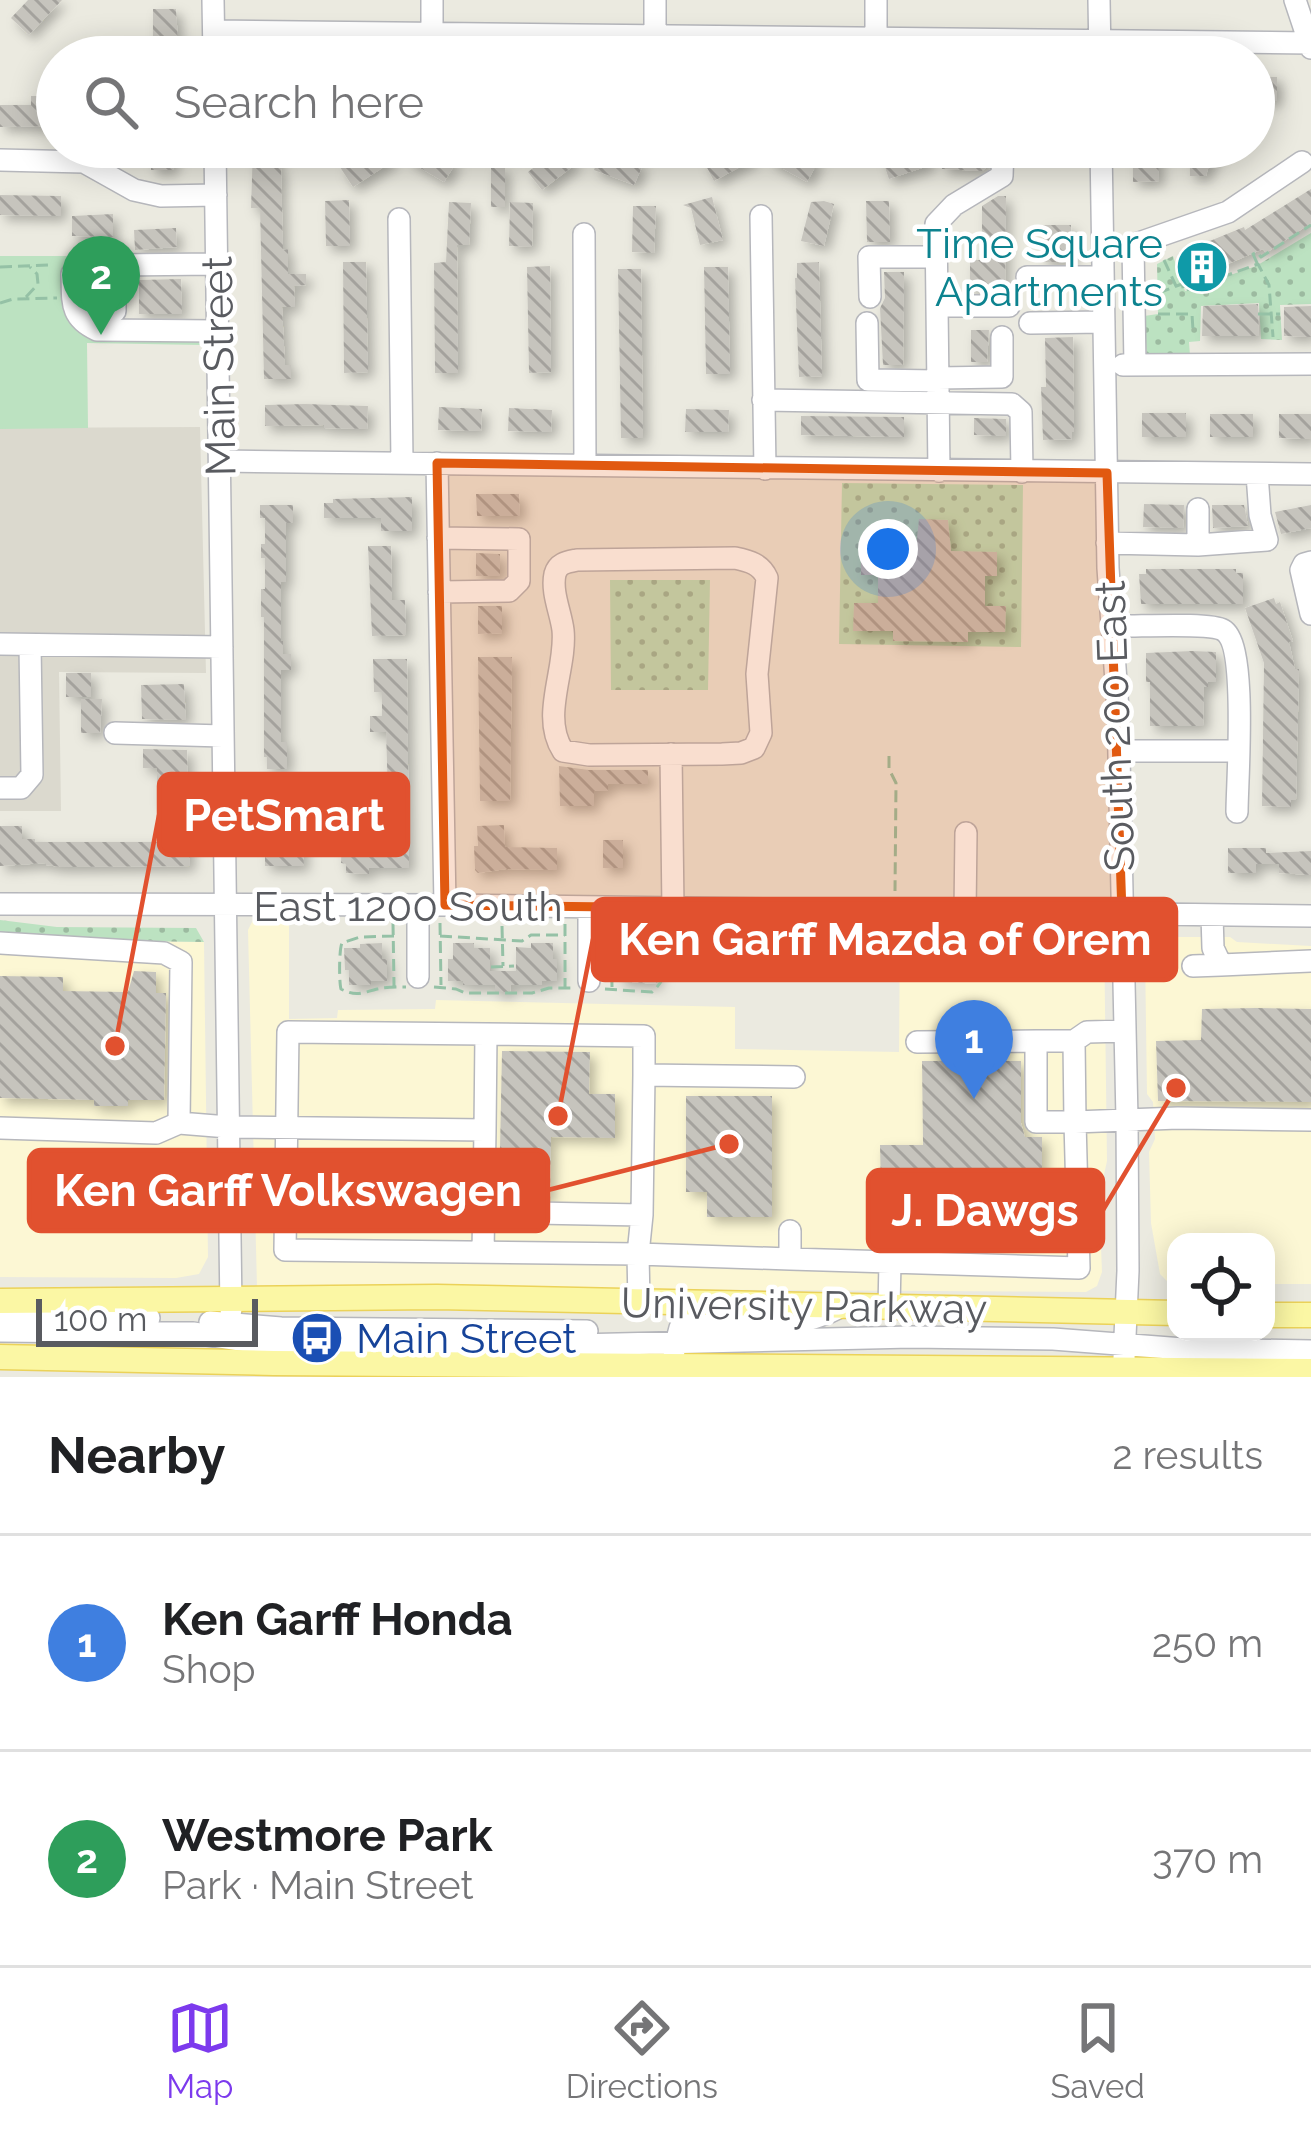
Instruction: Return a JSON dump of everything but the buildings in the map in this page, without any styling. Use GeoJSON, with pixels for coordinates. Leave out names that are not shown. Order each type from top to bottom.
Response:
{"type":"FeatureCollection","features":[{"type":"Feature","properties":{"kind":"main road","name":"University Parkway"},"geometry":{"type":"LineString","coordinates":[[231,1340],[274,1297],[889,1308],[1125,1348],[1311,1371]]}},
{"type":"Feature","properties":{"kind":"main road","name":"University Parkway"},"geometry":{"type":"LineString","coordinates":[[0,1301],[231,1340]]}},
{"type":"Feature","properties":{"kind":"main road"},"geometry":{"type":"LineString","coordinates":[[1275,1315],[1311,1315]]}},
{"type":"Feature","properties":{"kind":"main road","name":"University Parkway"},"geometry":{"type":"LineString","coordinates":[[0,1357],[231,1340],[675,1354],[711,1371],[1125,1348],[1167,1319]]}},
{"type":"Feature","properties":{"kind":"street"},"geometry":{"type":"LineString","coordinates":[[214,0],[214,36]]}},
{"type":"Feature","properties":{"kind":"street"},"geometry":{"type":"LineString","coordinates":[[432,0],[432,34]]}},
{"type":"Feature","properties":{"kind":"street"},"geometry":{"type":"LineString","coordinates":[[655,0],[655,35]]}},
{"type":"Feature","properties":{"kind":"street"},"geometry":{"type":"LineString","coordinates":[[876,0],[876,36]]}},
{"type":"Feature","properties":{"kind":"street"},"geometry":{"type":"LineString","coordinates":[[1100,0],[1100,36]]}},
{"type":"Feature","properties":{"kind":"street"},"geometry":{"type":"LineString","coordinates":[[1275,46],[1310,45],[1295,0]]}},
{"type":"Feature","properties":{"kind":"street"},"geometry":{"type":"LineString","coordinates":[[214,31],[729,36]]}},
{"type":"Feature","properties":{"kind":"street"},"geometry":{"type":"LineString","coordinates":[[0,160],[36,161]]}},
{"type":"Feature","properties":{"kind":"street"},"geometry":{"type":"LineString","coordinates":[[1135,365],[1132,245],[1228,212],[1302,162]]}},
{"type":"Feature","properties":{"kind":"street"},"geometry":{"type":"LineString","coordinates":[[95,168],[134,190],[161,196],[216,195]]}},
{"type":"Feature","properties":{"kind":"street","name":"Main Street"},"geometry":{"type":"LineString","coordinates":[[215,168],[231,1340]]}},
{"type":"Feature","properties":{"kind":"street"},"geometry":{"type":"LineString","coordinates":[[939,471],[936,224],[954,205],[1002,176],[1002,168]]}},
{"type":"Feature","properties":{"kind":"street","name":"South 200 East"},"geometry":{"type":"LineString","coordinates":[[1101,168],[1107,544],[1119,751],[1127,1119],[1125,1348]]}},
{"type":"Feature","properties":{"kind":"street"},"geometry":{"type":"LineString","coordinates":[[761,216],[764,469]]}},
{"type":"Feature","properties":{"kind":"street"},"geometry":{"type":"LineString","coordinates":[[399,219],[402,462]]}},
{"type":"Feature","properties":{"kind":"street"},"geometry":{"type":"LineString","coordinates":[[584,234],[585,465]]}},
{"type":"Feature","properties":{"kind":"street"},"geometry":{"type":"LineString","coordinates":[[870,297],[869,257],[936,257]]}},
{"type":"Feature","properties":{"kind":"street"},"geometry":{"type":"LineString","coordinates":[[115,311],[115,265],[217,264]]}},
{"type":"Feature","properties":{"kind":"street"},"geometry":{"type":"LineString","coordinates":[[62,269],[82,323],[97,330],[218,331]]}},
{"type":"Feature","properties":{"kind":"street"},"geometry":{"type":"LineString","coordinates":[[1027,277],[1103,277]]}},
{"type":"Feature","properties":{"kind":"street"},"geometry":{"type":"LineString","coordinates":[[937,306],[1009,306]]}},
{"type":"Feature","properties":{"kind":"street"},"geometry":{"type":"LineString","coordinates":[[1030,323],[1104,322]]}},
{"type":"Feature","properties":{"kind":"street"},"geometry":{"type":"LineString","coordinates":[[867,323],[868,380],[938,388],[1018,408],[1022,472]]}},
{"type":"Feature","properties":{"kind":"street"},"geometry":{"type":"LineString","coordinates":[[764,400],[938,388],[1002,377],[1001,337]]}},
{"type":"Feature","properties":{"kind":"street"},"geometry":{"type":"LineString","coordinates":[[1105,364],[1311,364]]}},
{"type":"Feature","properties":{"kind":"street"},"geometry":{"type":"LineString","coordinates":[[220,461],[1311,474]]}},
{"type":"Feature","properties":{"kind":"street"},"geometry":{"type":"LineString","coordinates":[[437,463],[443,914]]}},
{"type":"Feature","properties":{"kind":"street"},"geometry":{"type":"LineString","coordinates":[[1107,544],[1267,540],[1256,474]]}},
{"type":"Feature","properties":{"kind":"street"},"geometry":{"type":"LineString","coordinates":[[1198,508],[1198,545]]}},
{"type":"Feature","properties":{"kind":"street"},"geometry":{"type":"LineString","coordinates":[[438,538],[519,539],[519,580],[509,591],[439,592]]}},
{"type":"Feature","properties":{"kind":"street"},"geometry":{"type":"LineString","coordinates":[[735,559],[751,561],[765,572],[768,587],[757,674],[758,741],[741,753],[671,754],[571,754],[559,745],[556,690],[563,633],[555,578],[565,562],[735,559]]}},
{"type":"Feature","properties":{"kind":"street"},"geometry":{"type":"LineString","coordinates":[[1311,562],[1300,569],[1311,614]]}},
{"type":"Feature","properties":{"kind":"street"},"geometry":{"type":"LineString","coordinates":[[1112,626],[1214,627],[1230,636],[1238,659],[1237,812]]}},
{"type":"Feature","properties":{"kind":"street"},"geometry":{"type":"LineString","coordinates":[[0,644],[222,646]]}},
{"type":"Feature","properties":{"kind":"street"},"geometry":{"type":"LineString","coordinates":[[0,788],[21,788],[32,775],[30,645]]}},
{"type":"Feature","properties":{"kind":"street"},"geometry":{"type":"LineString","coordinates":[[115,733],[224,736]]}},
{"type":"Feature","properties":{"kind":"street"},"geometry":{"type":"LineString","coordinates":[[1119,751],[1238,751]]}},
{"type":"Feature","properties":{"kind":"street"},"geometry":{"type":"LineString","coordinates":[[671,754],[673,909]]}},
{"type":"Feature","properties":{"kind":"street"},"geometry":{"type":"LineString","coordinates":[[965,912],[966,833]]}},
{"type":"Feature","properties":{"kind":"street","name":"East 1200 South"},"geometry":{"type":"LineString","coordinates":[[0,904],[418,905],[443,914],[590,908],[1311,916]]}},
{"type":"Feature","properties":{"kind":"street"},"geometry":{"type":"LineString","coordinates":[[417,984],[418,905]]}},
{"type":"Feature","properties":{"kind":"street"},"geometry":{"type":"LineString","coordinates":[[588,986],[590,908]]}},
{"type":"Feature","properties":{"kind":"street"},"geometry":{"type":"LineString","coordinates":[[1212,914],[1213,948],[1221,965]]}},
{"type":"Feature","properties":{"kind":"street"},"geometry":{"type":"LineString","coordinates":[[0,944],[164,952],[181,962],[179,1123]]}},
{"type":"Feature","properties":{"kind":"street"},"geometry":{"type":"LineString","coordinates":[[1192,966],[1311,961]]}},
{"type":"Feature","properties":{"kind":"street"},"geometry":{"type":"LineString","coordinates":[[917,1042],[1074,1041],[1087,1032],[1125,1031]]}},
{"type":"Feature","properties":{"kind":"street"},"geometry":{"type":"LineString","coordinates":[[639,1303],[638,1254],[644,1036],[288,1032],[285,1250],[638,1254],[1078,1268],[1074,1041]]}},
{"type":"Feature","properties":{"kind":"street"},"geometry":{"type":"LineString","coordinates":[[483,1252],[486,1034]]}},
{"type":"Feature","properties":{"kind":"street"},"geometry":{"type":"LineString","coordinates":[[1036,1041],[1036,1122],[1311,1120]]}},
{"type":"Feature","properties":{"kind":"street"},"geometry":{"type":"LineString","coordinates":[[644,1075],[794,1077]]}},
{"type":"Feature","properties":{"kind":"street"},"geometry":{"type":"LineString","coordinates":[[0,1128],[156,1133],[179,1123],[485,1130]]}},
{"type":"Feature","properties":{"kind":"street"},"geometry":{"type":"LineString","coordinates":[[484,1212],[642,1215]]}},
{"type":"Feature","properties":{"kind":"street"},"geometry":{"type":"LineString","coordinates":[[790,1231],[790,1259]]}},
{"type":"Feature","properties":{"kind":"street"},"geometry":{"type":"LineString","coordinates":[[889,1308],[890,1232],[1078,1234]]}},
{"type":"Feature","properties":{"kind":"street"},"geometry":{"type":"LineString","coordinates":[[675,1354],[690,1324],[808,1320],[838,1308]]}},
{"type":"Feature","properties":{"kind":"street"},"geometry":{"type":"LineString","coordinates":[[0,1315],[159,1318],[231,1340]]}},
{"type":"Feature","properties":{"kind":"street"},"geometry":{"type":"LineString","coordinates":[[0,1331],[193,1333],[231,1340],[384,1328],[675,1354],[983,1329],[1050,1330],[1125,1348],[1167,1340],[1311,1346]]}},
{"type":"Feature","properties":{"kind":"path"},"geometry":{"type":"LineString","coordinates":[[1273,337],[1269,285],[1253,254],[1262,257],[1311,225]]}},
{"type":"Feature","properties":{"kind":"path"},"geometry":{"type":"LineString","coordinates":[[1164,260],[1176,286]]}},
{"type":"Feature","properties":{"kind":"path"},"geometry":{"type":"LineString","coordinates":[[1158,293],[1182,284],[1184,291],[1258,264]]}},
{"type":"Feature","properties":{"kind":"path"},"geometry":{"type":"LineString","coordinates":[[24,299],[38,284],[29,266]]}},
{"type":"Feature","properties":{"kind":"path"},"geometry":{"type":"LineString","coordinates":[[0,267],[62,269]]}},
{"type":"Feature","properties":{"kind":"path"},"geometry":{"type":"LineString","coordinates":[[0,303],[51,299]]}},
{"type":"Feature","properties":{"kind":"path"},"geometry":{"type":"LineString","coordinates":[[1158,314],[1200,314]]}},
{"type":"Feature","properties":{"kind":"path"},"geometry":{"type":"LineString","coordinates":[[1192,314],[1192,330]]}},
{"type":"Feature","properties":{"kind":"path"},"geometry":{"type":"LineString","coordinates":[[1258,314],[1280,314]]}},
{"type":"Feature","properties":{"kind":"path"},"geometry":{"type":"LineString","coordinates":[[889,756],[896,783],[895,893]]}},
{"type":"Feature","properties":{"kind":"path"},"geometry":{"type":"LineString","coordinates":[[441,987],[443,914]]}},
{"type":"Feature","properties":{"kind":"path"},"geometry":{"type":"LineString","coordinates":[[394,922],[394,987]]}},
{"type":"Feature","properties":{"kind":"path"},"geometry":{"type":"LineString","coordinates":[[502,923],[502,966]]}},
{"type":"Feature","properties":{"kind":"path"},"geometry":{"type":"LineString","coordinates":[[565,924],[565,988]]}},
{"type":"Feature","properties":{"kind":"path"},"geometry":{"type":"LineString","coordinates":[[611,925],[612,989]]}},
{"type":"Feature","properties":{"kind":"path"},"geometry":{"type":"LineString","coordinates":[[440,936],[522,940],[531,935],[565,935]]}},
{"type":"Feature","properties":{"kind":"path"},"geometry":{"type":"LineString","coordinates":[[394,936],[342,943],[341,989],[369,993],[417,984],[465,993],[532,993],[588,986],[652,992],[668,967],[668,945],[646,936],[611,937]]}},
{"type":"Feature","properties":{"kind":"path"},"geometry":{"type":"LineString","coordinates":[[491,967],[514,966]]}},
{"type":"Feature","properties":{"kind":"highlighted area"},"geometry":{"type":"Polygon","coordinates":[[[437,463],[1107,473],[1122,913],[445,905],[437,463]]]}},
{"type":"Feature","properties":{"kind":"shaded area"},"geometry":{"type":"Polygon","coordinates":[[[200,427],[206,673],[59,672],[61,811],[0,811],[0,428],[200,427]]]}},
{"type":"Feature","properties":{"kind":"shaded area"},"geometry":{"type":"Polygon","coordinates":[[[289,918],[289,1019],[337,1018],[338,1010],[435,1009],[436,1000],[735,1007],[735,1049],[899,1052],[900,929],[1104,929],[1107,1161],[1099,1198],[1102,1272],[1097,1286],[1086,1292],[257,1287],[248,930],[253,920],[289,918]]]}},
{"type":"Feature","properties":{"kind":"shaded area"},"geometry":{"type":"Polygon","coordinates":[[[0,936],[204,942],[208,1257],[199,1274],[176,1278],[0,1277],[0,936]]]}},
{"type":"Feature","properties":{"kind":"shaded area"},"geometry":{"type":"Polygon","coordinates":[[[1153,937],[1230,937],[1237,942],[1311,946],[1311,1284],[1275,1284],[1275,1233],[1167,1233],[1167,1281],[1160,1274],[1151,1223],[1149,1152],[1155,1139],[1153,1102],[1147,1094],[1147,944],[1153,937]]]}},
{"type":"Feature","properties":{"kind":"green space","name":"Time Square Apartments"},"geometry":{"type":"Polygon","coordinates":[[[1311,233],[1311,304],[1280,305],[1282,340],[1261,339],[1259,303],[1201,306],[1200,341],[1189,342],[1190,356],[1147,356],[1144,316],[1158,314],[1157,264],[1173,256],[1185,291],[1256,266],[1311,233]]]}},
{"type":"Feature","properties":{"kind":"green space"},"geometry":{"type":"Polygon","coordinates":[[[0,256],[96,256],[96,325],[201,327],[202,345],[87,343],[88,428],[0,429],[0,256]]]}},
{"type":"Feature","properties":{"kind":"green space"},"geometry":{"type":"Polygon","coordinates":[[[842,483],[1023,485],[1021,647],[839,644],[842,483]]]}},
{"type":"Feature","properties":{"kind":"green space"},"geometry":{"type":"Polygon","coordinates":[[[610,580],[710,580],[708,690],[611,690],[610,580]]]}},
{"type":"Feature","properties":{"kind":"green space"},"geometry":{"type":"Polygon","coordinates":[[[0,920],[57,927],[196,928],[204,942],[0,936],[0,920]]]}},
{"type":"Feature","properties":{"kind":"place","name":"Time Square Apartments"},"geometry":{"type":"Point","coordinates":[1202,267]}},
{"type":"Feature","properties":{"kind":"place","name":"Westmore Park"},"geometry":{"type":"Point","coordinates":[101,335]}},
{"type":"Feature","properties":{"kind":"place","name":"PetSmart"},"geometry":{"type":"Point","coordinates":[115,1046]}},
{"type":"Feature","properties":{"kind":"place","name":"J. Dawgs"},"geometry":{"type":"Point","coordinates":[1176,1088]}},
{"type":"Feature","properties":{"kind":"place","name":"Ken Garff Honda"},"geometry":{"type":"Point","coordinates":[974,1099]}},
{"type":"Feature","properties":{"kind":"place","name":"Ken Garff Mazda of Orem"},"geometry":{"type":"Point","coordinates":[558,1116]}},
{"type":"Feature","properties":{"kind":"place","name":"Ken Garff Volkswagen"},"geometry":{"type":"Point","coordinates":[729,1144]}},
{"type":"Feature","properties":{"kind":"place","name":"Main Street"},"geometry":{"type":"Point","coordinates":[317,1338]}}]}
